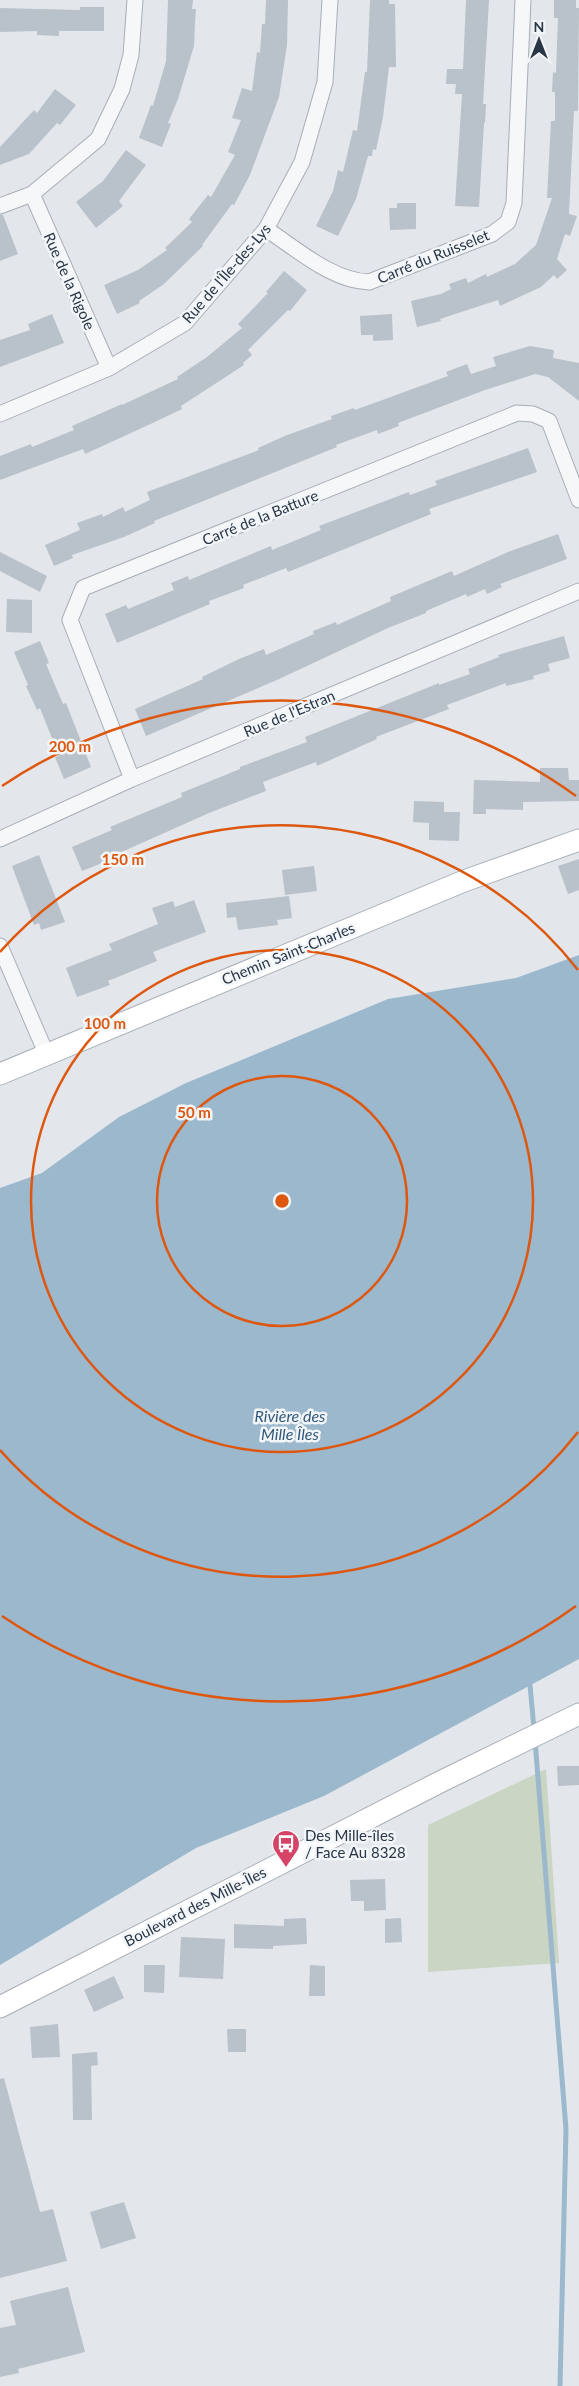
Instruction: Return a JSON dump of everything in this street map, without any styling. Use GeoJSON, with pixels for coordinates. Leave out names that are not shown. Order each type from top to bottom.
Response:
{"type":"FeatureCollection","features":[{"type":"Feature","properties":{"kind":"street"},"geometry":{"type":"LineString","coordinates":[[0,206],[32,194],[98,139],[122,89],[127,72],[131,55],[135,0]]}},
{"type":"Feature","properties":{"kind":"street","name":"Rue de l'Île-des-Lys"},"geometry":{"type":"LineString","coordinates":[[0,414],[109,368],[185,323],[266,229],[302,162],[325,82],[330,0]]}},
{"type":"Feature","properties":{"kind":"street","name":"Carré du Ruisselet"},"geometry":{"type":"LineString","coordinates":[[266,229],[325,267],[355,282],[369,282],[492,234],[508,222],[514,203],[523,0]]}},
{"type":"Feature","properties":{"kind":"street","name":"Rue de la Rigole"},"geometry":{"type":"LineString","coordinates":[[32,194],[109,368]]}},
{"type":"Feature","properties":{"kind":"street","name":"Carré de la Batture"},"geometry":{"type":"LineString","coordinates":[[132,779],[70,620],[83,588],[517,413],[533,414],[549,421],[579,500]]}},
{"type":"Feature","properties":{"kind":"street","name":"Rue de l'Estran"},"geometry":{"type":"LineString","coordinates":[[0,839],[132,779],[579,591]]}},
{"type":"Feature","properties":{"kind":"street","name":"Chemin Saint-Charles"},"geometry":{"type":"LineString","coordinates":[[0,1074],[464,880],[579,840]]}},
{"type":"Feature","properties":{"kind":"street"},"geometry":{"type":"LineString","coordinates":[[0,946],[46,1054]]}},
{"type":"Feature","properties":{"kind":"street","name":"Boulevard des Mille-Îles"},"geometry":{"type":"LineString","coordinates":[[0,2007],[433,1786],[579,1714]]}},
{"type":"Feature","properties":{"kind":"green space"},"geometry":{"type":"Polygon","coordinates":[[[546,1769],[559,1963],[428,1972],[428,1825],[546,1769]]]}},
{"type":"Feature","properties":{"kind":"water","name":"Rivière des Mille Îles"},"geometry":{"type":"Polygon","coordinates":[[[579,955],[579,1659],[324,1796],[196,1848],[0,1965],[0,1188],[42,1173],[119,1117],[186,1083],[388,999],[516,978],[579,955]]]}},
{"type":"Feature","properties":{"kind":"building"},"geometry":{"type":"Polygon","coordinates":[[[168,0],[193,0],[192,9],[196,9],[194,46],[178,99],[168,123],[171,124],[162,147],[139,138],[151,105],[153,106],[166,61],[168,0]]]}},
{"type":"Feature","properties":{"kind":"building"},"geometry":{"type":"Polygon","coordinates":[[[266,0],[288,0],[287,45],[279,97],[250,175],[234,205],[232,204],[203,246],[164,284],[139,301],[140,303],[117,314],[104,285],[138,270],[167,250],[165,248],[192,222],[189,219],[208,195],[211,197],[235,155],[228,152],[241,120],[232,118],[242,88],[252,91],[257,52],[260,53],[262,24],[265,24],[266,0]]]}},
{"type":"Feature","properties":{"kind":"building"},"geometry":{"type":"Polygon","coordinates":[[[370,0],[389,0],[389,4],[395,4],[396,67],[389,67],[383,117],[376,150],[373,149],[372,156],[368,156],[356,199],[338,236],[316,226],[333,191],[338,170],[343,172],[353,130],[357,131],[365,72],[367,72],[370,0]]]}},
{"type":"Feature","properties":{"kind":"building"},"geometry":{"type":"Polygon","coordinates":[[[466,0],[489,0],[483,104],[486,104],[479,207],[455,206],[462,94],[455,94],[456,84],[446,84],[447,69],[463,69],[466,0]]]}},
{"type":"Feature","properties":{"kind":"building"},"geometry":{"type":"Polygon","coordinates":[[[554,0],[576,0],[576,8],[579,8],[578,111],[574,111],[569,214],[577,216],[570,236],[565,234],[557,259],[567,270],[557,279],[554,275],[541,287],[500,306],[498,300],[440,319],[441,321],[417,327],[411,301],[441,294],[451,289],[449,284],[466,278],[468,283],[486,274],[487,277],[515,264],[536,245],[552,198],[547,198],[551,121],[555,121],[555,92],[552,92],[553,72],[556,73],[558,18],[554,18],[554,0]]]}},
{"type":"Feature","properties":{"kind":"building"},"geometry":{"type":"Polygon","coordinates":[[[80,7],[104,7],[104,31],[59,31],[59,36],[37,35],[37,31],[0,32],[0,8],[80,10],[80,7]]]}},
{"type":"Feature","properties":{"kind":"building"},"geometry":{"type":"Polygon","coordinates":[[[55,89],[76,105],[60,125],[57,123],[29,154],[0,165],[0,147],[34,110],[37,113],[55,89]]]}},
{"type":"Feature","properties":{"kind":"building"},"geometry":{"type":"Polygon","coordinates":[[[126,150],[146,165],[119,201],[123,206],[96,228],[76,202],[103,181],[126,150]]]}},
{"type":"Feature","properties":{"kind":"building"},"geometry":{"type":"Polygon","coordinates":[[[397,203],[416,203],[416,229],[390,230],[389,208],[397,208],[397,203]]]}},
{"type":"Feature","properties":{"kind":"building"},"geometry":{"type":"Polygon","coordinates":[[[0,215],[3,215],[18,254],[0,261],[0,215]]]}},
{"type":"Feature","properties":{"kind":"building"},"geometry":{"type":"Polygon","coordinates":[[[284,271],[307,290],[290,311],[288,310],[248,350],[252,355],[243,363],[244,365],[181,406],[182,409],[157,421],[85,454],[83,449],[0,480],[0,456],[31,444],[32,447],[74,430],[72,426],[178,379],[177,377],[207,357],[242,328],[238,324],[268,293],[266,292],[284,271]]]}},
{"type":"Feature","properties":{"kind":"building"},"geometry":{"type":"Polygon","coordinates":[[[52,314],[64,343],[0,367],[0,340],[30,330],[28,324],[52,314]]]}},
{"type":"Feature","properties":{"kind":"building"},"geometry":{"type":"Polygon","coordinates":[[[392,314],[393,340],[373,341],[373,335],[361,335],[360,316],[392,314]]]}},
{"type":"Feature","properties":{"kind":"building"},"geometry":{"type":"Polygon","coordinates":[[[530,346],[554,350],[553,358],[579,363],[579,401],[548,377],[535,374],[485,390],[398,423],[399,426],[378,434],[377,430],[336,445],[337,447],[154,521],[155,523],[124,537],[72,555],[73,558],[54,566],[45,545],[80,530],[77,523],[102,514],[103,517],[123,507],[125,512],[150,500],[147,492],[259,450],[258,448],[287,435],[332,419],[331,416],[354,408],[355,410],[448,376],[446,372],[467,364],[471,374],[496,366],[493,357],[530,346]]]}},
{"type":"Feature","properties":{"kind":"building"},"geometry":{"type":"Polygon","coordinates":[[[528,448],[537,472],[429,509],[431,514],[288,572],[286,568],[243,585],[244,588],[209,601],[210,604],[117,643],[105,614],[126,605],[128,609],[174,590],[171,583],[188,576],[189,580],[271,546],[272,550],[321,530],[319,526],[409,492],[410,495],[437,485],[435,481],[528,448]]]}},
{"type":"Feature","properties":{"kind":"building"},"geometry":{"type":"Polygon","coordinates":[[[558,534],[567,559],[500,584],[502,587],[487,594],[485,589],[467,597],[466,594],[277,680],[146,736],[135,709],[203,679],[202,677],[239,659],[264,649],[266,655],[314,634],[313,631],[336,622],[337,625],[391,601],[390,597],[452,571],[454,576],[508,552],[558,534]]]}},
{"type":"Feature","properties":{"kind":"building"},"geometry":{"type":"Polygon","coordinates":[[[0,552],[47,576],[40,592],[0,571],[0,552]]]}},
{"type":"Feature","properties":{"kind":"building"},"geometry":{"type":"Polygon","coordinates":[[[7,599],[32,600],[32,633],[6,632],[7,599]]]}},
{"type":"Feature","properties":{"kind":"building"},"geometry":{"type":"Polygon","coordinates":[[[564,636],[570,658],[548,664],[550,671],[533,676],[534,679],[506,686],[506,683],[447,705],[449,709],[376,737],[377,739],[317,766],[316,762],[263,782],[266,791],[209,813],[82,871],[72,847],[112,830],[110,827],[182,797],[181,793],[240,769],[240,767],[307,742],[305,737],[439,683],[439,685],[470,674],[468,669],[499,657],[498,655],[564,636]]]}},
{"type":"Feature","properties":{"kind":"building"},"geometry":{"type":"Polygon","coordinates":[[[40,641],[49,663],[46,664],[63,704],[66,703],[91,767],[64,779],[55,757],[59,756],[40,708],[37,710],[26,686],[28,685],[14,652],[40,641]]]}},
{"type":"Feature","properties":{"kind":"building"},"geometry":{"type":"Polygon","coordinates":[[[540,768],[568,768],[569,780],[579,780],[579,801],[523,802],[523,810],[486,809],[486,814],[473,814],[474,780],[540,782],[540,768]]]}},
{"type":"Feature","properties":{"kind":"building"},"geometry":{"type":"Polygon","coordinates":[[[414,801],[444,802],[444,812],[460,812],[459,841],[429,840],[429,823],[413,822],[414,801]]]}},
{"type":"Feature","properties":{"kind":"building"},"geometry":{"type":"Polygon","coordinates":[[[39,855],[65,922],[41,930],[39,923],[34,925],[12,866],[39,855]]]}},
{"type":"Feature","properties":{"kind":"building"},"geometry":{"type":"Polygon","coordinates":[[[579,859],[579,890],[568,894],[558,866],[579,859]]]}},
{"type":"Feature","properties":{"kind":"building"},"geometry":{"type":"Polygon","coordinates":[[[314,866],[317,891],[285,895],[282,870],[314,866]]]}},
{"type":"Feature","properties":{"kind":"building"},"geometry":{"type":"Polygon","coordinates":[[[289,896],[292,918],[277,920],[278,925],[238,930],[236,917],[227,918],[226,903],[289,896]]]}},
{"type":"Feature","properties":{"kind":"building"},"geometry":{"type":"Polygon","coordinates":[[[194,900],[206,932],[153,952],[157,961],[108,981],[110,985],[77,997],[66,968],[112,950],[109,944],[158,924],[152,908],[173,901],[175,907],[194,900]]]}},
{"type":"Feature","properties":{"kind":"building"},"geometry":{"type":"Polygon","coordinates":[[[557,1766],[579,1766],[579,1785],[558,1786],[557,1766]]]}},
{"type":"Feature","properties":{"kind":"building"},"geometry":{"type":"Polygon","coordinates":[[[385,1879],[386,1910],[364,1911],[364,1901],[351,1901],[350,1880],[385,1879]]]}},
{"type":"Feature","properties":{"kind":"building"},"geometry":{"type":"Polygon","coordinates":[[[306,1918],[307,1944],[273,1946],[273,1949],[234,1948],[234,1924],[284,1926],[284,1919],[306,1918]]]}},
{"type":"Feature","properties":{"kind":"building"},"geometry":{"type":"Polygon","coordinates":[[[401,1918],[402,1942],[385,1943],[385,1919],[401,1918]]]}},
{"type":"Feature","properties":{"kind":"building"},"geometry":{"type":"Polygon","coordinates":[[[181,1937],[225,1939],[223,1979],[179,1977],[181,1937]]]}},
{"type":"Feature","properties":{"kind":"building"},"geometry":{"type":"Polygon","coordinates":[[[144,1965],[165,1965],[164,1993],[144,1992],[144,1965]]]}},
{"type":"Feature","properties":{"kind":"building"},"geometry":{"type":"Polygon","coordinates":[[[310,1965],[325,1966],[325,1996],[309,1996],[310,1965]]]}},
{"type":"Feature","properties":{"kind":"building"},"geometry":{"type":"Polygon","coordinates":[[[114,1976],[124,1998],[94,2012],[84,1990],[114,1976]]]}},
{"type":"Feature","properties":{"kind":"building"},"geometry":{"type":"Polygon","coordinates":[[[58,2024],[60,2057],[32,2058],[30,2027],[58,2024]]]}},
{"type":"Feature","properties":{"kind":"building"},"geometry":{"type":"Polygon","coordinates":[[[227,2029],[246,2029],[246,2052],[228,2052],[227,2029]]]}},
{"type":"Feature","properties":{"kind":"building"},"geometry":{"type":"Polygon","coordinates":[[[97,2052],[98,2065],[91,2066],[92,2120],[73,2120],[72,2054],[97,2052]]]}},
{"type":"Feature","properties":{"kind":"building"},"geometry":{"type":"Polygon","coordinates":[[[4,2078],[40,2212],[53,2209],[67,2261],[0,2278],[0,2079],[4,2078]]]}},
{"type":"Feature","properties":{"kind":"building"},"geometry":{"type":"Polygon","coordinates":[[[124,2202],[136,2238],[101,2249],[90,2212],[124,2202]]]}},
{"type":"Feature","properties":{"kind":"building"},"geometry":{"type":"Polygon","coordinates":[[[68,2287],[85,2352],[18,2369],[19,2373],[0,2377],[0,2328],[16,2325],[10,2301],[68,2287]]]}},
{"type":"Feature","properties":{"kind":"waterway"},"geometry":{"type":"LineString","coordinates":[[530,1685],[534,1729]]}},
{"type":"Feature","properties":{"kind":"waterway"},"geometry":{"type":"LineString","coordinates":[[535,1740],[566,2129],[560,2386]]}},
{"type":"Feature","properties":{"kind":"place","name":"Des Mille-îles / Face Au 8328"},"geometry":{"type":"Point","coordinates":[286,1868]}}]}
